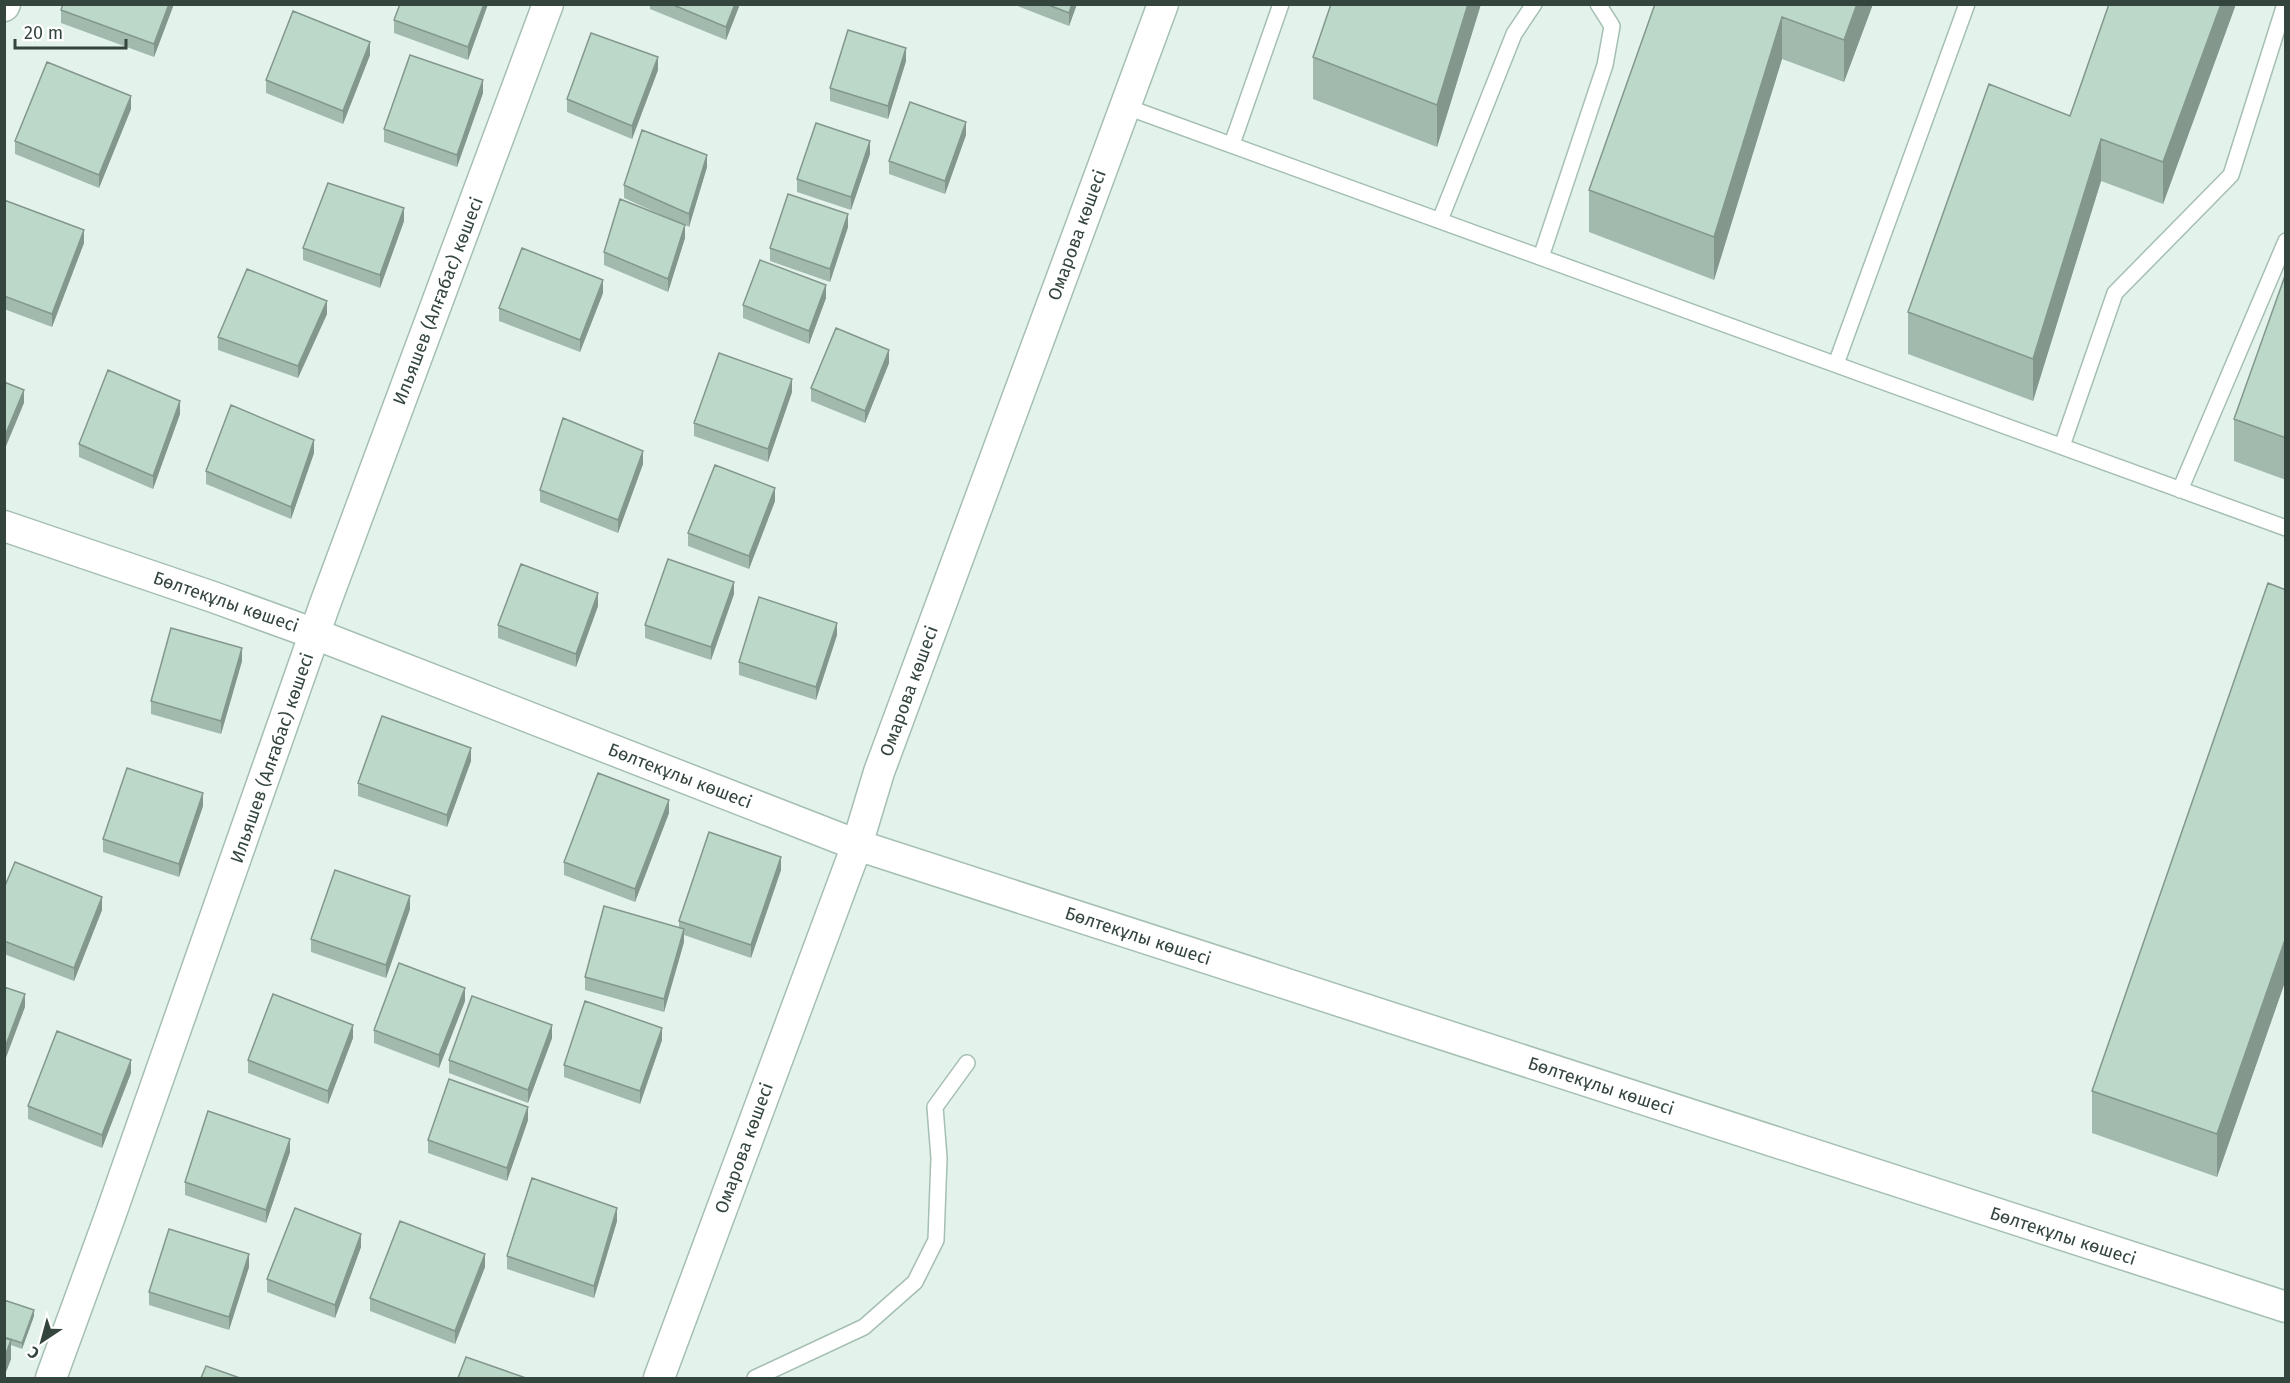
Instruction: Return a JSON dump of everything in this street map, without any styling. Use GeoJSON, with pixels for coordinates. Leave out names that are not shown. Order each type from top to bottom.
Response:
{"type":"FeatureCollection","features":[{"type":"Feature","properties":{"kind":"street","name":"Ильяшев (Алғабас) көшесі"},"geometry":{"type":"LineString","coordinates":[[51,1378],[315,634],[548,4]]}},
{"type":"Feature","properties":{"kind":"street","name":"Омарова көшесі"},"geometry":{"type":"LineString","coordinates":[[658,1378],[857,845],[879,772],[1163,4]]}},
{"type":"Feature","properties":{"kind":"street","name":"Бөлтекұлы көшесі"},"geometry":{"type":"LineString","coordinates":[[4,526],[315,634],[857,845],[2286,1307]]}},
{"type":"Feature","properties":{"kind":"lane"},"geometry":{"type":"LineString","coordinates":[[1232,144],[1281,4]]}},
{"type":"Feature","properties":{"kind":"lane"},"geometry":{"type":"LineString","coordinates":[[1440,220],[1514,34],[1534,4]]}},
{"type":"Feature","properties":{"kind":"lane"},"geometry":{"type":"LineString","coordinates":[[1541,257],[1605,65],[1612,26],[1598,4]]}},
{"type":"Feature","properties":{"kind":"lane"},"geometry":{"type":"LineString","coordinates":[[1836,364],[1967,4]]}},
{"type":"Feature","properties":{"kind":"lane"},"geometry":{"type":"LineString","coordinates":[[2062,446],[2115,293],[2231,174],[2285,4]]}},
{"type":"Feature","properties":{"kind":"lane"},"geometry":{"type":"LineString","coordinates":[[1124,106],[2286,528]]}},
{"type":"Feature","properties":{"kind":"lane"},"geometry":{"type":"LineString","coordinates":[[2181,490],[2286,241]]}},
{"type":"Feature","properties":{"kind":"lane"},"geometry":{"type":"LineString","coordinates":[[755,1378],[864,1327],[915,1282],[936,1240],[939,1158],[935,1107],[967,1063]]}},
{"type":"Feature","properties":{"kind":"building"},"geometry":{"type":"Polygon","coordinates":[[[63,4],[169,4],[154,44],[61,10],[63,4]]]}},
{"type":"Feature","properties":{"kind":"building"},"geometry":{"type":"Polygon","coordinates":[[[400,4],[484,4],[468,47],[394,20],[400,4]]]}},
{"type":"Feature","properties":{"kind":"building"},"geometry":{"type":"Polygon","coordinates":[[[671,4],[735,4],[726,27],[671,4]]]}},
{"type":"Feature","properties":{"kind":"building"},"geometry":{"type":"Polygon","coordinates":[[[1046,4],[1072,4],[1069,13],[1046,4]]]}},
{"type":"Feature","properties":{"kind":"building"},"geometry":{"type":"Polygon","coordinates":[[[1331,4],[1468,4],[1437,105],[1313,57],[1331,4]]]}},
{"type":"Feature","properties":{"kind":"building"},"geometry":{"type":"Polygon","coordinates":[[[1655,4],[1857,4],[1844,40],[1782,17],[1714,237],[1589,190],[1655,4]]]}},
{"type":"Feature","properties":{"kind":"building"},"geometry":{"type":"Polygon","coordinates":[[[2109,4],[2221,4],[2163,162],[2101,139],[2033,359],[1908,312],[1989,84],[2070,116],[2109,4]]]}},
{"type":"Feature","properties":{"kind":"building"},"geometry":{"type":"Polygon","coordinates":[[[293,11],[370,42],[343,111],[266,80],[293,11]]]}},
{"type":"Feature","properties":{"kind":"building"},"geometry":{"type":"Polygon","coordinates":[[[848,30],[906,48],[888,106],[830,88],[848,30]]]}},
{"type":"Feature","properties":{"kind":"building"},"geometry":{"type":"Polygon","coordinates":[[[591,33],[658,57],[632,126],[567,99],[591,33]]]}},
{"type":"Feature","properties":{"kind":"building"},"geometry":{"type":"Polygon","coordinates":[[[410,55],[483,80],[457,155],[384,129],[410,55]]]}},
{"type":"Feature","properties":{"kind":"building"},"geometry":{"type":"Polygon","coordinates":[[[47,62],[131,96],[99,175],[15,141],[47,62]]]}},
{"type":"Feature","properties":{"kind":"building"},"geometry":{"type":"Polygon","coordinates":[[[910,102],[966,122],[945,181],[889,161],[910,102]]]}},
{"type":"Feature","properties":{"kind":"building"},"geometry":{"type":"Polygon","coordinates":[[[816,123],[870,141],[851,197],[797,179],[816,123]]]}},
{"type":"Feature","properties":{"kind":"building"},"geometry":{"type":"Polygon","coordinates":[[[642,130],[707,155],[689,214],[624,185],[642,130]]]}},
{"type":"Feature","properties":{"kind":"building"},"geometry":{"type":"Polygon","coordinates":[[[328,183],[404,208],[380,275],[303,248],[328,183]]]}},
{"type":"Feature","properties":{"kind":"building"},"geometry":{"type":"Polygon","coordinates":[[[788,194],[848,214],[830,269],[770,248],[788,194]]]}},
{"type":"Feature","properties":{"kind":"building"},"geometry":{"type":"Polygon","coordinates":[[[620,199],[685,225],[668,279],[604,252],[620,199]]]}},
{"type":"Feature","properties":{"kind":"building"},"geometry":{"type":"Polygon","coordinates":[[[4,200],[84,230],[52,314],[4,296],[4,200]]]}},
{"type":"Feature","properties":{"kind":"building"},"geometry":{"type":"Polygon","coordinates":[[[522,248],[603,280],[580,340],[499,308],[522,248]]]}},
{"type":"Feature","properties":{"kind":"building"},"geometry":{"type":"Polygon","coordinates":[[[760,260],[826,285],[809,331],[743,305],[760,260]]]}},
{"type":"Feature","properties":{"kind":"building"},"geometry":{"type":"Polygon","coordinates":[[[247,269],[327,301],[298,366],[218,337],[247,269]]]}},
{"type":"Feature","properties":{"kind":"building"},"geometry":{"type":"Polygon","coordinates":[[[2286,273],[2286,438],[2234,419],[2286,273]]]}},
{"type":"Feature","properties":{"kind":"building"},"geometry":{"type":"Polygon","coordinates":[[[836,328],[889,350],[865,411],[811,388],[836,328]]]}},
{"type":"Feature","properties":{"kind":"building"},"geometry":{"type":"Polygon","coordinates":[[[719,353],[792,379],[768,449],[694,423],[719,353]]]}},
{"type":"Feature","properties":{"kind":"building"},"geometry":{"type":"Polygon","coordinates":[[[108,370],[180,401],[153,476],[79,444],[108,370]]]}},
{"type":"Feature","properties":{"kind":"building"},"geometry":{"type":"Polygon","coordinates":[[[4,382],[24,390],[4,438],[4,382]]]}},
{"type":"Feature","properties":{"kind":"building"},"geometry":{"type":"Polygon","coordinates":[[[231,405],[314,440],[291,507],[206,471],[231,405]]]}},
{"type":"Feature","properties":{"kind":"building"},"geometry":{"type":"Polygon","coordinates":[[[563,418],[643,451],[618,520],[540,490],[563,418]]]}},
{"type":"Feature","properties":{"kind":"building"},"geometry":{"type":"Polygon","coordinates":[[[715,465],[775,488],[749,556],[688,533],[715,465]]]}},
{"type":"Feature","properties":{"kind":"building"},"geometry":{"type":"Polygon","coordinates":[[[668,559],[734,582],[711,647],[645,625],[668,559]]]}},
{"type":"Feature","properties":{"kind":"building"},"geometry":{"type":"Polygon","coordinates":[[[521,564],[598,593],[576,654],[498,625],[521,564]]]}},
{"type":"Feature","properties":{"kind":"building"},"geometry":{"type":"Polygon","coordinates":[[[2268,583],[2286,590],[2286,937],[2217,1134],[2092,1091],[2268,583]]]}},
{"type":"Feature","properties":{"kind":"building"},"geometry":{"type":"Polygon","coordinates":[[[759,597],[837,623],[816,687],[739,662],[759,597]]]}},
{"type":"Feature","properties":{"kind":"building"},"geometry":{"type":"Polygon","coordinates":[[[171,628],[242,648],[221,721],[151,701],[171,628]]]}},
{"type":"Feature","properties":{"kind":"building"},"geometry":{"type":"Polygon","coordinates":[[[382,716],[471,748],[447,815],[358,783],[382,716]]]}},
{"type":"Feature","properties":{"kind":"building"},"geometry":{"type":"Polygon","coordinates":[[[127,768],[203,793],[179,864],[103,839],[127,768]]]}},
{"type":"Feature","properties":{"kind":"building"},"geometry":{"type":"Polygon","coordinates":[[[598,773],[669,800],[635,889],[564,862],[598,773]]]}},
{"type":"Feature","properties":{"kind":"building"},"geometry":{"type":"Polygon","coordinates":[[[709,832],[781,857],[751,945],[679,921],[709,832]]]}},
{"type":"Feature","properties":{"kind":"building"},"geometry":{"type":"Polygon","coordinates":[[[15,862],[102,897],[74,968],[4,941],[4,888],[15,862]]]}},
{"type":"Feature","properties":{"kind":"building"},"geometry":{"type":"Polygon","coordinates":[[[335,870],[410,896],[386,965],[311,939],[335,870]]]}},
{"type":"Feature","properties":{"kind":"building"},"geometry":{"type":"Polygon","coordinates":[[[604,906],[684,929],[664,999],[585,977],[604,906]]]}},
{"type":"Feature","properties":{"kind":"building"},"geometry":{"type":"Polygon","coordinates":[[[399,963],[465,988],[439,1055],[374,1030],[399,963]]]}},
{"type":"Feature","properties":{"kind":"building"},"geometry":{"type":"Polygon","coordinates":[[[4,987],[25,994],[4,1050],[4,987]]]}},
{"type":"Feature","properties":{"kind":"building"},"geometry":{"type":"Polygon","coordinates":[[[273,994],[353,1025],[328,1091],[248,1060],[273,994]]]}},
{"type":"Feature","properties":{"kind":"building"},"geometry":{"type":"Polygon","coordinates":[[[472,996],[552,1025],[528,1090],[449,1060],[472,996]]]}},
{"type":"Feature","properties":{"kind":"building"},"geometry":{"type":"Polygon","coordinates":[[[585,1001],[662,1028],[640,1091],[564,1065],[585,1001]]]}},
{"type":"Feature","properties":{"kind":"building"},"geometry":{"type":"Polygon","coordinates":[[[57,1031],[131,1060],[102,1135],[28,1106],[57,1031]]]}},
{"type":"Feature","properties":{"kind":"building"},"geometry":{"type":"Polygon","coordinates":[[[449,1079],[528,1107],[507,1168],[428,1140],[449,1079]]]}},
{"type":"Feature","properties":{"kind":"building"},"geometry":{"type":"Polygon","coordinates":[[[208,1111],[290,1139],[266,1210],[185,1182],[208,1111]]]}},
{"type":"Feature","properties":{"kind":"building"},"geometry":{"type":"Polygon","coordinates":[[[532,1178],[617,1208],[594,1286],[507,1256],[532,1178]]]}},
{"type":"Feature","properties":{"kind":"building"},"geometry":{"type":"Polygon","coordinates":[[[295,1208],[361,1234],[335,1305],[267,1279],[295,1208]]]}},
{"type":"Feature","properties":{"kind":"building"},"geometry":{"type":"Polygon","coordinates":[[[400,1221],[485,1254],[455,1331],[370,1298],[400,1221]]]}},
{"type":"Feature","properties":{"kind":"building"},"geometry":{"type":"Polygon","coordinates":[[[169,1229],[249,1254],[229,1317],[149,1292],[169,1229]]]}},
{"type":"Feature","properties":{"kind":"building"},"geometry":{"type":"Polygon","coordinates":[[[4,1300],[34,1310],[22,1343],[4,1337],[4,1300]]]}},
{"type":"Feature","properties":{"kind":"building"},"geometry":{"type":"Polygon","coordinates":[[[4,1338],[11,1340],[4,1359],[4,1338]]]}},
{"type":"Feature","properties":{"kind":"building"},"geometry":{"type":"Polygon","coordinates":[[[466,1357],[526,1378],[458,1378],[466,1357]]]}},
{"type":"Feature","properties":{"kind":"building"},"geometry":{"type":"Polygon","coordinates":[[[206,1366],[240,1378],[201,1378],[206,1366]]]}}]}
